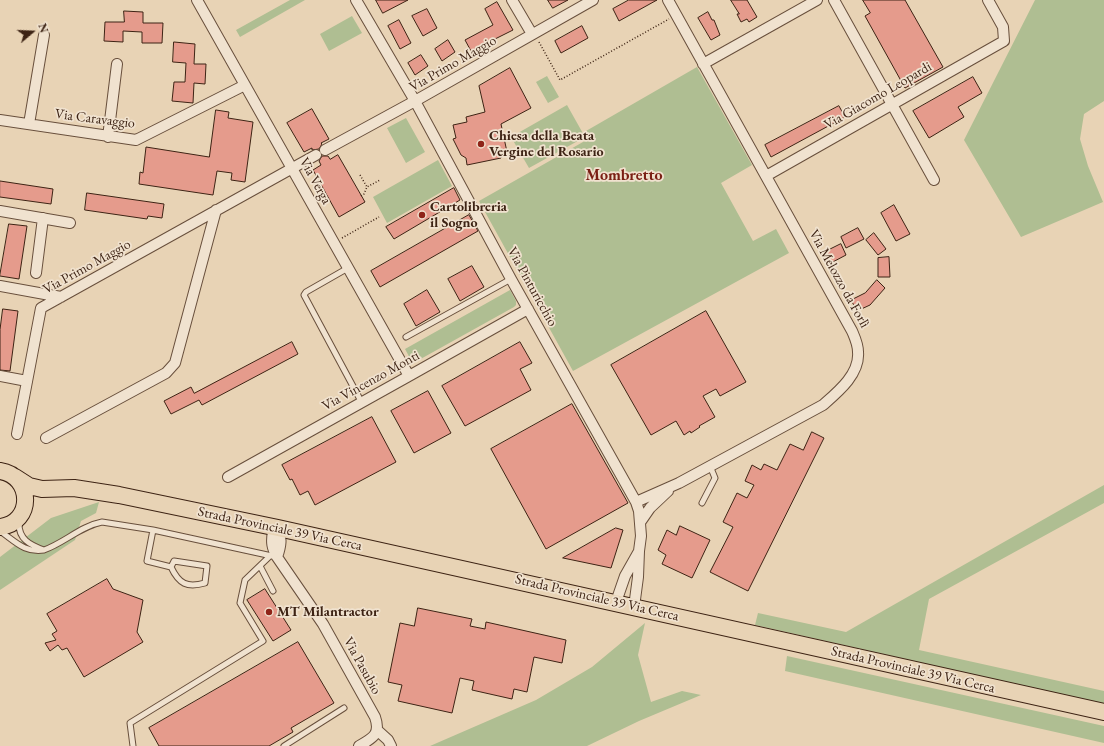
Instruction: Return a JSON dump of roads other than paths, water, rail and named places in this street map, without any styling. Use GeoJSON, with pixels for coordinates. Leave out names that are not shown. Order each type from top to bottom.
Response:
{"type":"FeatureCollection","features":[{"type":"Feature","properties":{"kind":"main road","name":"Strada Provinciale 39 Via Cerca"},"geometry":{"type":"LineString","coordinates":[[0,471],[15,477],[29,486],[42,489],[74,488],[119,495],[278,528],[616,602],[1104,712]]}},
{"type":"Feature","properties":{"kind":"main road"},"geometry":{"type":"LineString","coordinates":[[15,477],[21,483],[25,494],[25,505],[22,513]]}},
{"type":"Feature","properties":{"kind":"main road","name":"Strada Provinciale 39 Via Cerca"},"geometry":{"type":"LineString","coordinates":[[0,527],[13,522],[36,501],[53,494],[88,491]]}},
{"type":"Feature","properties":{"kind":"street","name":"Via Verga"},"geometry":{"type":"LineString","coordinates":[[197,0],[409,376]]}},
{"type":"Feature","properties":{"kind":"street","name":"Via Pinturicchio"},"geometry":{"type":"LineString","coordinates":[[356,0],[415,102],[511,279],[636,502],[641,521],[642,536],[639,551],[638,577],[634,607]]}},
{"type":"Feature","properties":{"kind":"street"},"geometry":{"type":"LineString","coordinates":[[512,0],[533,34]]}},
{"type":"Feature","properties":{"kind":"street","name":"Via Primo Maggio"},"geometry":{"type":"LineString","coordinates":[[325,150],[415,102],[593,0]]}},
{"type":"Feature","properties":{"kind":"street","name":"Via Melozzo da Forlì"},"geometry":{"type":"LineString","coordinates":[[636,502],[679,483],[822,405],[836,394],[848,381],[856,368],[859,354],[852,331],[668,0]]}},
{"type":"Feature","properties":{"kind":"street"},"geometry":{"type":"LineString","coordinates":[[704,64],[818,0]]}},
{"type":"Feature","properties":{"kind":"street"},"geometry":{"type":"LineString","coordinates":[[834,0],[934,180]]}},
{"type":"Feature","properties":{"kind":"street","name":"Via Giacomo Leopardi"},"geometry":{"type":"LineString","coordinates":[[766,176],[1004,41],[1003,27],[988,0]]}},
{"type":"Feature","properties":{"kind":"street"},"geometry":{"type":"LineString","coordinates":[[29,124],[44,35]]}},
{"type":"Feature","properties":{"kind":"street"},"geometry":{"type":"LineString","coordinates":[[108,137],[117,64]]}},
{"type":"Feature","properties":{"kind":"street","name":"Via Caravaggio"},"geometry":{"type":"LineString","coordinates":[[0,120],[130,140],[140,139],[245,85]]}},
{"type":"Feature","properties":{"kind":"street","name":"Via Primo Maggio"},"geometry":{"type":"LineString","coordinates":[[17,434],[40,308],[316,155]]}},
{"type":"Feature","properties":{"kind":"street"},"geometry":{"type":"LineString","coordinates":[[46,438],[166,373],[175,363],[216,210]]}},
{"type":"Feature","properties":{"kind":"street"},"geometry":{"type":"LineString","coordinates":[[0,215],[43,218],[70,223]]}},
{"type":"Feature","properties":{"kind":"street"},"geometry":{"type":"LineString","coordinates":[[36,273],[43,218]]}},
{"type":"Feature","properties":{"kind":"street"},"geometry":{"type":"LineString","coordinates":[[0,286],[61,297]]}},
{"type":"Feature","properties":{"kind":"street","name":"Via Vincenzo Monti"},"geometry":{"type":"LineString","coordinates":[[228,477],[528,309]]}},
{"type":"Feature","properties":{"kind":"street"},"geometry":{"type":"LineString","coordinates":[[0,376],[27,381]]}},
{"type":"Feature","properties":{"kind":"street"},"geometry":{"type":"LineString","coordinates":[[641,521],[650,508],[679,483]]}},
{"type":"Feature","properties":{"kind":"street"},"geometry":{"type":"LineString","coordinates":[[274,556],[280,548],[281,536],[278,528]]}},
{"type":"Feature","properties":{"kind":"street"},"geometry":{"type":"LineString","coordinates":[[616,602],[625,576],[639,551]]}},
{"type":"Feature","properties":{"kind":"street","name":"Via Pasubio"},"geometry":{"type":"LineString","coordinates":[[274,556],[323,624],[375,717],[378,724],[377,730]]}},
{"type":"Feature","properties":{"kind":"street"},"geometry":{"type":"LineString","coordinates":[[359,746],[370,740],[377,730],[388,740],[391,746]]}},
{"type":"Feature","properties":{"kind":"lane"},"geometry":{"type":"LineString","coordinates":[[348,268],[306,292],[304,295],[362,403]]}},
{"type":"Feature","properties":{"kind":"lane"},"geometry":{"type":"LineString","coordinates":[[406,337],[511,279]]}},
{"type":"Feature","properties":{"kind":"lane"},"geometry":{"type":"LineString","coordinates":[[702,503],[715,478],[710,466]]}},
{"type":"Feature","properties":{"kind":"lane"},"geometry":{"type":"LineString","coordinates":[[22,513],[19,528],[23,538],[27,543],[44,550]]}},
{"type":"Feature","properties":{"kind":"lane"},"geometry":{"type":"LineString","coordinates":[[0,531],[28,550],[35,551],[44,550],[64,541],[89,526],[102,522],[153,530],[274,556]]}},
{"type":"Feature","properties":{"kind":"lane"},"geometry":{"type":"LineString","coordinates":[[153,530],[148,561],[171,567]]}},
{"type":"Feature","properties":{"kind":"lane"},"geometry":{"type":"LineString","coordinates":[[133,746],[130,723],[263,641],[240,603],[245,580],[260,566],[274,556]]}},
{"type":"Feature","properties":{"kind":"lane"},"geometry":{"type":"LineString","coordinates":[[174,561],[207,566],[205,583],[196,586],[181,582],[175,576],[171,567],[174,561]]}},
{"type":"Feature","properties":{"kind":"lane"},"geometry":{"type":"LineString","coordinates":[[260,566],[273,591]]}},
{"type":"Feature","properties":{"kind":"lane"},"geometry":{"type":"LineString","coordinates":[[284,746],[344,708]]}},
{"type":"Feature","properties":{"kind":"place","name":"Chiesa della Beata Vergine del Rosario"},"geometry":{"type":"Point","coordinates":[481,144]}},
{"type":"Feature","properties":{"kind":"place","name":"Cartolibreria il Sogno"},"geometry":{"type":"Point","coordinates":[422,215]}},
{"type":"Feature","properties":{"kind":"place","name":"MT Milantractor"},"geometry":{"type":"Point","coordinates":[269,612]}},
{"type":"Feature","properties":{"kind":"district","name":"Mombretto"},"geometry":{"type":"Point","coordinates":[624,176]}}]}
